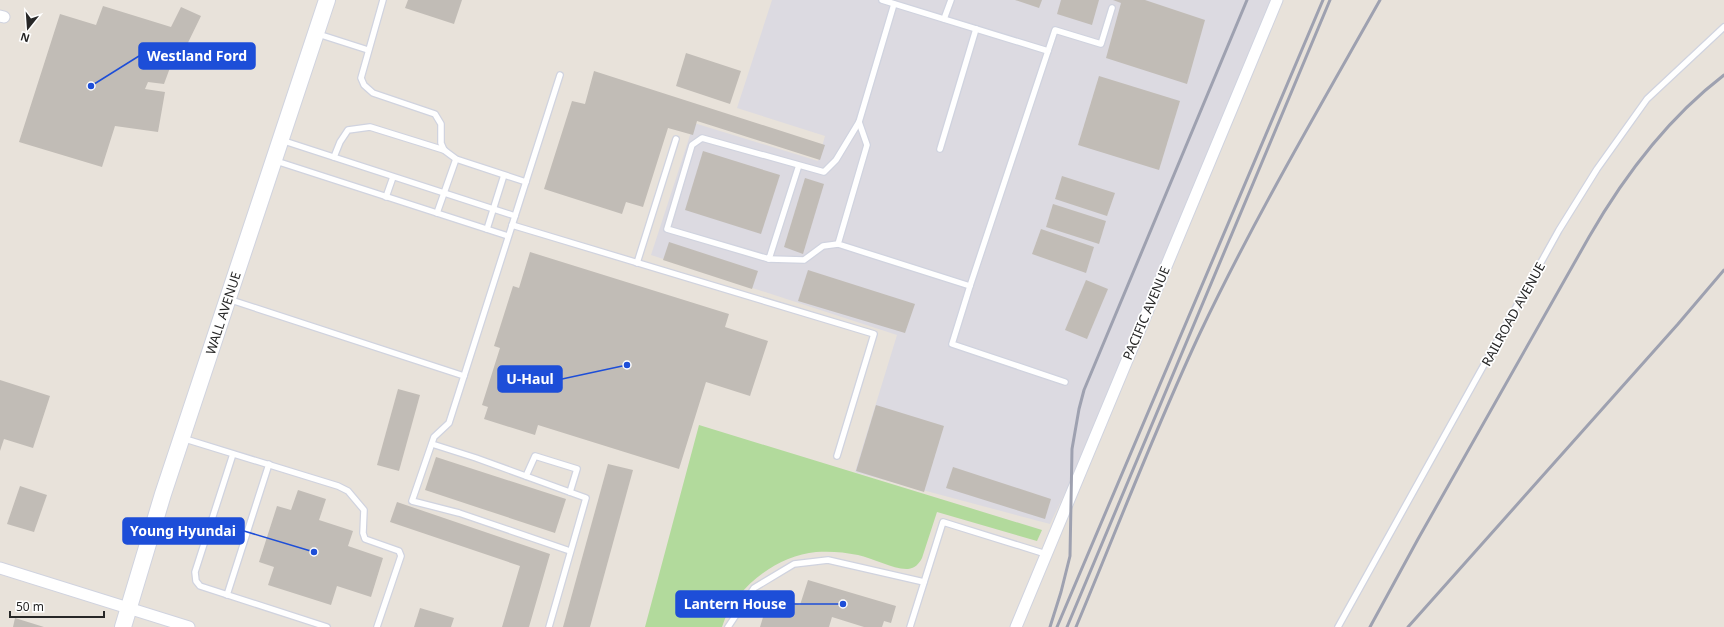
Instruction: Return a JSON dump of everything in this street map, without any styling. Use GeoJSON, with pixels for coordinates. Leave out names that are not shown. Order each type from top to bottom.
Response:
{"type":"FeatureCollection","features":[{"type":"Feature","properties":{"kind":"main road","name":"WALL AVENUE"},"geometry":{"type":"LineString","coordinates":[[123,627],[182,438],[327,0]]}},
{"type":"Feature","properties":{"kind":"street","name":"PACIFIC AVENUE"},"geometry":{"type":"LineString","coordinates":[[1016,627],[1277,0]]}},
{"type":"Feature","properties":{"kind":"street"},"geometry":{"type":"LineString","coordinates":[[0,568],[189,627]]}},
{"type":"Feature","properties":{"kind":"lane"},"geometry":{"type":"LineString","coordinates":[[383,0],[361,78],[364,86],[374,93],[435,114],[440,124],[441,143],[444,150]]}},
{"type":"Feature","properties":{"kind":"lane"},"geometry":{"type":"LineString","coordinates":[[882,0],[1048,51]]}},
{"type":"Feature","properties":{"kind":"lane"},"geometry":{"type":"LineString","coordinates":[[944,19],[951,0]]}},
{"type":"Feature","properties":{"kind":"lane"},"geometry":{"type":"LineString","coordinates":[[894,4],[859,122],[836,160],[824,172],[702,138],[692,146],[667,229],[769,260],[804,260],[823,246],[838,244],[970,286]]}},
{"type":"Feature","properties":{"kind":"lane"},"geometry":{"type":"LineString","coordinates":[[1065,382],[952,344],[1055,30],[1100,44],[1112,8]]}},
{"type":"Feature","properties":{"kind":"lane","name":"RAILROAD AVENUE"},"geometry":{"type":"LineString","coordinates":[[1338,627],[1559,230],[1597,169],[1648,99],[1724,27]]}},
{"type":"Feature","properties":{"kind":"lane"},"geometry":{"type":"LineString","coordinates":[[940,149],[976,29]]}},
{"type":"Feature","properties":{"kind":"lane"},"geometry":{"type":"LineString","coordinates":[[316,33],[368,50]]}},
{"type":"Feature","properties":{"kind":"lane"},"geometry":{"type":"LineString","coordinates":[[560,75],[449,423],[434,437],[412,501],[460,514],[570,551]]}},
{"type":"Feature","properties":{"kind":"lane"},"geometry":{"type":"LineString","coordinates":[[838,244],[867,145],[859,122]]}},
{"type":"Feature","properties":{"kind":"lane"},"geometry":{"type":"LineString","coordinates":[[334,157],[340,142],[348,130],[370,127],[444,150],[456,159],[526,182]]}},
{"type":"Feature","properties":{"kind":"lane"},"geometry":{"type":"LineString","coordinates":[[637,263],[676,139]]}},
{"type":"Feature","properties":{"kind":"lane"},"geometry":{"type":"LineString","coordinates":[[280,140],[515,216]]}},
{"type":"Feature","properties":{"kind":"lane"},"geometry":{"type":"LineString","coordinates":[[437,213],[456,159]]}},
{"type":"Feature","properties":{"kind":"lane"},"geometry":{"type":"LineString","coordinates":[[274,160],[508,236]]}},
{"type":"Feature","properties":{"kind":"lane"},"geometry":{"type":"LineString","coordinates":[[769,260],[799,165]]}},
{"type":"Feature","properties":{"kind":"lane"},"geometry":{"type":"LineString","coordinates":[[487,229],[504,175]]}},
{"type":"Feature","properties":{"kind":"lane"},"geometry":{"type":"LineString","coordinates":[[386,197],[393,177]]}},
{"type":"Feature","properties":{"kind":"lane"},"geometry":{"type":"LineString","coordinates":[[512,225],[874,334],[837,456]]}},
{"type":"Feature","properties":{"kind":"lane"},"geometry":{"type":"LineString","coordinates":[[228,299],[464,376]]}},
{"type":"Feature","properties":{"kind":"lane"},"geometry":{"type":"LineString","coordinates":[[182,438],[338,486],[348,491],[364,510],[362,532],[365,539],[399,551],[401,556],[377,627]]}},
{"type":"Feature","properties":{"kind":"lane"},"geometry":{"type":"LineString","coordinates":[[432,444],[586,498],[548,627]]}},
{"type":"Feature","properties":{"kind":"lane"},"geometry":{"type":"LineString","coordinates":[[233,454],[194,572],[196,582],[200,586],[309,624],[327,627]]}},
{"type":"Feature","properties":{"kind":"lane"},"geometry":{"type":"LineString","coordinates":[[526,476],[535,456],[577,469],[570,492]]}},
{"type":"Feature","properties":{"kind":"lane"},"geometry":{"type":"LineString","coordinates":[[227,595],[269,464]]}},
{"type":"Feature","properties":{"kind":"lane"},"geometry":{"type":"LineString","coordinates":[[910,627],[943,522],[1046,554]]}},
{"type":"Feature","properties":{"kind":"lane"},"geometry":{"type":"LineString","coordinates":[[728,627],[754,588],[794,564],[828,560],[924,582]]}},
{"type":"Feature","properties":{"kind":"shaded area"},"geometry":{"type":"Polygon","coordinates":[[[772,0],[1272,0],[1076,470],[1050,524],[855,472],[897,335],[651,255],[694,123],[818,161],[825,136],[737,108],[772,0]]]}},
{"type":"Feature","properties":{"kind":"green space"},"geometry":{"type":"Polygon","coordinates":[[[699,425],[1042,530],[1037,541],[937,512],[922,558],[913,568],[896,568],[864,557],[842,552],[816,552],[801,555],[786,560],[758,576],[736,599],[722,627],[645,627],[699,425]]]}},
{"type":"Feature","properties":{"kind":"building"},"geometry":{"type":"Polygon","coordinates":[[[408,0],[462,0],[454,24],[405,8],[408,0]]]}},
{"type":"Feature","properties":{"kind":"building"},"geometry":{"type":"Polygon","coordinates":[[[1015,0],[1042,0],[1039,8],[1015,0]]]}},
{"type":"Feature","properties":{"kind":"building"},"geometry":{"type":"Polygon","coordinates":[[[1061,0],[1099,0],[1092,25],[1057,14],[1061,0]]]}},
{"type":"Feature","properties":{"kind":"building"},"geometry":{"type":"Polygon","coordinates":[[[1113,0],[1145,0],[1205,20],[1187,84],[1106,58],[1121,3],[1113,0]]]}},
{"type":"Feature","properties":{"kind":"building"},"geometry":{"type":"Polygon","coordinates":[[[103,6],[171,27],[181,7],[201,16],[181,57],[162,48],[161,52],[171,65],[164,84],[148,82],[145,89],[165,92],[158,132],[115,126],[102,167],[19,142],[60,14],[96,25],[103,6]]]}},
{"type":"Feature","properties":{"kind":"building"},"geometry":{"type":"Polygon","coordinates":[[[686,53],[741,71],[730,104],[676,86],[686,53]]]}},
{"type":"Feature","properties":{"kind":"building"},"geometry":{"type":"Polygon","coordinates":[[[594,71],[825,145],[820,160],[697,121],[693,135],[668,128],[643,207],[626,202],[622,214],[544,189],[572,101],[585,104],[594,71]]]}},
{"type":"Feature","properties":{"kind":"building"},"geometry":{"type":"Polygon","coordinates":[[[1099,76],[1180,101],[1159,170],[1078,145],[1099,76]]]}},
{"type":"Feature","properties":{"kind":"building"},"geometry":{"type":"Polygon","coordinates":[[[703,151],[780,175],[761,234],[685,210],[703,151]]]}},
{"type":"Feature","properties":{"kind":"building"},"geometry":{"type":"Polygon","coordinates":[[[1062,176],[1115,193],[1107,216],[1055,199],[1062,176]]]}},
{"type":"Feature","properties":{"kind":"building"},"geometry":{"type":"Polygon","coordinates":[[[805,178],[824,184],[803,254],[784,247],[805,178]]]}},
{"type":"Feature","properties":{"kind":"building"},"geometry":{"type":"Polygon","coordinates":[[[1053,204],[1106,221],[1099,244],[1046,227],[1053,204]]]}},
{"type":"Feature","properties":{"kind":"building"},"geometry":{"type":"Polygon","coordinates":[[[1041,229],[1094,247],[1086,273],[1032,254],[1041,229]]]}},
{"type":"Feature","properties":{"kind":"building"},"geometry":{"type":"Polygon","coordinates":[[[669,242],[758,271],[752,289],[663,260],[669,242]]]}},
{"type":"Feature","properties":{"kind":"building"},"geometry":{"type":"Polygon","coordinates":[[[530,252],[729,314],[725,327],[768,341],[750,396],[706,382],[679,469],[538,425],[535,435],[484,419],[488,407],[482,405],[500,348],[494,346],[513,286],[519,288],[530,252]]]}},
{"type":"Feature","properties":{"kind":"building"},"geometry":{"type":"Polygon","coordinates":[[[808,270],[915,304],[905,333],[798,301],[808,270]]]}},
{"type":"Feature","properties":{"kind":"building"},"geometry":{"type":"Polygon","coordinates":[[[1086,280],[1108,289],[1087,339],[1065,330],[1086,280]]]}},
{"type":"Feature","properties":{"kind":"building"},"geometry":{"type":"Polygon","coordinates":[[[0,380],[50,396],[33,448],[4,439],[0,451],[0,380]]]}},
{"type":"Feature","properties":{"kind":"building"},"geometry":{"type":"Polygon","coordinates":[[[398,389],[420,395],[399,471],[377,465],[398,389]]]}},
{"type":"Feature","properties":{"kind":"building"},"geometry":{"type":"Polygon","coordinates":[[[876,405],[944,426],[924,492],[856,471],[876,405]]]}},
{"type":"Feature","properties":{"kind":"building"},"geometry":{"type":"Polygon","coordinates":[[[436,457],[566,499],[555,533],[425,490],[436,457]]]}},
{"type":"Feature","properties":{"kind":"building"},"geometry":{"type":"Polygon","coordinates":[[[608,464],[633,470],[590,627],[563,627],[608,464]]]}},
{"type":"Feature","properties":{"kind":"building"},"geometry":{"type":"Polygon","coordinates":[[[953,467],[1051,499],[1045,519],[946,488],[953,467]]]}},
{"type":"Feature","properties":{"kind":"building"},"geometry":{"type":"Polygon","coordinates":[[[20,486],[47,495],[34,532],[7,524],[20,486]]]}},
{"type":"Feature","properties":{"kind":"building"},"geometry":{"type":"Polygon","coordinates":[[[298,490],[326,499],[319,520],[353,531],[348,546],[383,558],[371,597],[337,586],[331,605],[268,585],[274,567],[259,562],[277,506],[291,510],[298,490]]]}},
{"type":"Feature","properties":{"kind":"building"},"geometry":{"type":"Polygon","coordinates":[[[397,502],[550,554],[529,627],[502,627],[520,566],[390,522],[397,502]]]}},
{"type":"Feature","properties":{"kind":"building"},"geometry":{"type":"Polygon","coordinates":[[[808,580],[896,606],[891,623],[884,621],[882,627],[864,627],[832,617],[829,627],[760,627],[768,601],[792,608],[793,602],[800,605],[808,580]]]}},
{"type":"Feature","properties":{"kind":"building"},"geometry":{"type":"Polygon","coordinates":[[[420,608],[454,618],[451,627],[414,627],[420,608]]]}},
{"type":"Feature","properties":{"kind":"building"},"geometry":{"type":"Polygon","coordinates":[[[15,618],[44,627],[13,627],[15,618]]]}},
{"type":"Feature","properties":{"kind":"railway"},"geometry":{"type":"LineString","coordinates":[[1050,627],[1070,556],[1072,449],[1084,390],[1247,0]]}},
{"type":"Feature","properties":{"kind":"railway"},"geometry":{"type":"LineString","coordinates":[[1057,627],[1323,0]]}},
{"type":"Feature","properties":{"kind":"railway"},"geometry":{"type":"LineString","coordinates":[[1067,627],[1330,0]]}},
{"type":"Feature","properties":{"kind":"railway"},"geometry":{"type":"LineString","coordinates":[[1076,627],[1152,442],[1200,333],[1264,207],[1380,0]]}},
{"type":"Feature","properties":{"kind":"railway"},"geometry":{"type":"LineString","coordinates":[[1370,627],[1418,539],[1589,237],[1617,192],[1632,170],[1666,129],[1684,110],[1724,75]]}},
{"type":"Feature","properties":{"kind":"railway"},"geometry":{"type":"LineString","coordinates":[[1408,627],[1678,324],[1724,270]]}},
{"type":"Feature","properties":{"kind":"place","name":"Westland Ford"},"geometry":{"type":"Point","coordinates":[91,86]}},
{"type":"Feature","properties":{"kind":"place","name":"U-Haul"},"geometry":{"type":"Point","coordinates":[627,365]}},
{"type":"Feature","properties":{"kind":"place","name":"Young Hyundai"},"geometry":{"type":"Point","coordinates":[314,552]}},
{"type":"Feature","properties":{"kind":"place","name":"Lantern House"},"geometry":{"type":"Point","coordinates":[843,604]}}]}
